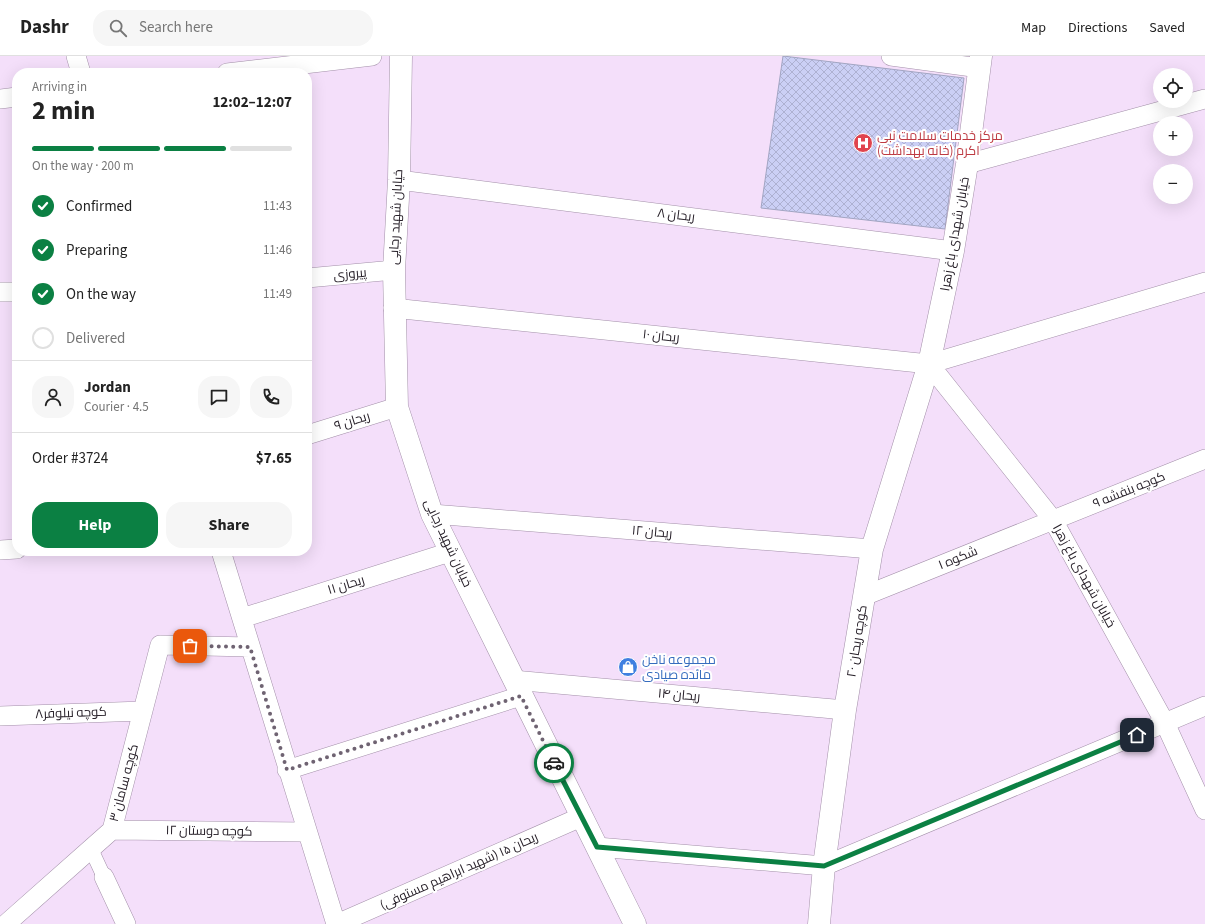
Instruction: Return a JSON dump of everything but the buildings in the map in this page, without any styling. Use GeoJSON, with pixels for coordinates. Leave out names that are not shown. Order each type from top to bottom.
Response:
{"type":"FeatureCollection","features":[{"type":"Feature","properties":{"kind":"street"},"geometry":{"type":"LineString","coordinates":[[76,56],[80,68]]}},
{"type":"Feature","properties":{"kind":"street"},"geometry":{"type":"LineString","coordinates":[[270,68],[372,56]]}},
{"type":"Feature","properties":{"kind":"street","name":"خیابان شهید رجایی"},"geometry":{"type":"LineString","coordinates":[[401,56],[399,180],[393,308],[397,407],[432,514],[635,924]]}},
{"type":"Feature","properties":{"kind":"street"},"geometry":{"type":"LineString","coordinates":[[891,56],[981,62]]}},
{"type":"Feature","properties":{"kind":"street","name":"خیابان شهدای باغ‌ زهرا"},"geometry":{"type":"LineString","coordinates":[[929,364],[954,251],[981,62]]}},
{"type":"Feature","properties":{"kind":"street"},"geometry":{"type":"LineString","coordinates":[[0,99],[12,98]]}},
{"type":"Feature","properties":{"kind":"street"},"geometry":{"type":"LineString","coordinates":[[967,164],[1205,99]]}},
{"type":"Feature","properties":{"kind":"street","name":"ریحان ۸"},"geometry":{"type":"LineString","coordinates":[[399,180],[954,251]]}},
{"type":"Feature","properties":{"kind":"street","name":"پیروزی"},"geometry":{"type":"LineString","coordinates":[[312,278],[394,270]]}},
{"type":"Feature","properties":{"kind":"street"},"geometry":{"type":"LineString","coordinates":[[929,364],[1205,282]]}},
{"type":"Feature","properties":{"kind":"street"},"geometry":{"type":"LineString","coordinates":[[0,292],[12,292]]}},
{"type":"Feature","properties":{"kind":"street","name":"ریحان ۱۰"},"geometry":{"type":"LineString","coordinates":[[393,308],[929,364]]}},
{"type":"Feature","properties":{"kind":"street","name":"خیابان شهدای باغ زهرا"},"geometry":{"type":"LineString","coordinates":[[929,364],[1053,520],[1165,723],[1205,810]]}},
{"type":"Feature","properties":{"kind":"street","name":"کوچه ریحان ۲۰"},"geometry":{"type":"LineString","coordinates":[[819,924],[824,866],[845,710],[872,549],[929,364]]}},
{"type":"Feature","properties":{"kind":"street","name":"ریحان ۹"},"geometry":{"type":"LineString","coordinates":[[312,433],[397,407]]}},
{"type":"Feature","properties":{"kind":"street","name":"کوچه بنفشه ۹"},"geometry":{"type":"LineString","coordinates":[[1053,520],[1205,459]]}},
{"type":"Feature","properties":{"kind":"street","name":"ریحان ۱۲"},"geometry":{"type":"LineString","coordinates":[[432,514],[872,549]]}},
{"type":"Feature","properties":{"kind":"street","name":"شکوه ۱"},"geometry":{"type":"LineString","coordinates":[[864,596],[1053,520]]}},
{"type":"Feature","properties":{"kind":"street"},"geometry":{"type":"LineString","coordinates":[[0,550],[12,549]]}},
{"type":"Feature","properties":{"kind":"street","name":"ریحان ۱۱"},"geometry":{"type":"LineString","coordinates":[[242,618],[450,552]]}},
{"type":"Feature","properties":{"kind":"street"},"geometry":{"type":"LineString","coordinates":[[223,556],[306,832],[337,924]]}},
{"type":"Feature","properties":{"kind":"street","name":"کوچه سامان ۳"},"geometry":{"type":"LineString","coordinates":[[6,924],[112,830],[160,645],[250,647]]}},
{"type":"Feature","properties":{"kind":"street"},"geometry":{"type":"LineString","coordinates":[[287,770],[517,688]]}},
{"type":"Feature","properties":{"kind":"street","name":"ریحان ۱۴"},"geometry":{"type":"LineString","coordinates":[[517,688],[845,710]]}},
{"type":"Feature","properties":{"kind":"street"},"geometry":{"type":"LineString","coordinates":[[597,847],[824,866],[1205,706]]}},
{"type":"Feature","properties":{"kind":"street","name":"کوچه نیلوفر۸"},"geometry":{"type":"LineString","coordinates":[[0,716],[143,711]]}},
{"type":"Feature","properties":{"kind":"street","name":"ریحان ۱۵ (شهید ابراهیم مستوفی)"},"geometry":{"type":"LineString","coordinates":[[337,924],[581,817]]}},
{"type":"Feature","properties":{"kind":"street","name":"کوچه دوستان ۱۲"},"geometry":{"type":"LineString","coordinates":[[112,830],[306,832]]}},
{"type":"Feature","properties":{"kind":"street"},"geometry":{"type":"LineString","coordinates":[[91,849],[126,924]]}},
{"type":"Feature","properties":{"kind":"way so far"},"geometry":{"type":"LineString","coordinates":[[190,646],[250,647],[287,770],[521,696],[554,763]]}},
{"type":"Feature","properties":{"kind":"place","name":"مرکز خدمات سلامت نبی اکرم (خانه بهداشت)"},"geometry":{"type":"Point","coordinates":[863,143]}},
{"type":"Feature","properties":{"kind":"place","name":"مجموعه ناخن مائده صیادی"},"geometry":{"type":"Point","coordinates":[628,667]}},
{"type":"Feature","properties":{"kind":"route"},"geometry":{"type":"LineString","coordinates":[[554,763],[597,847],[824,866],[1137,735]]}}]}
